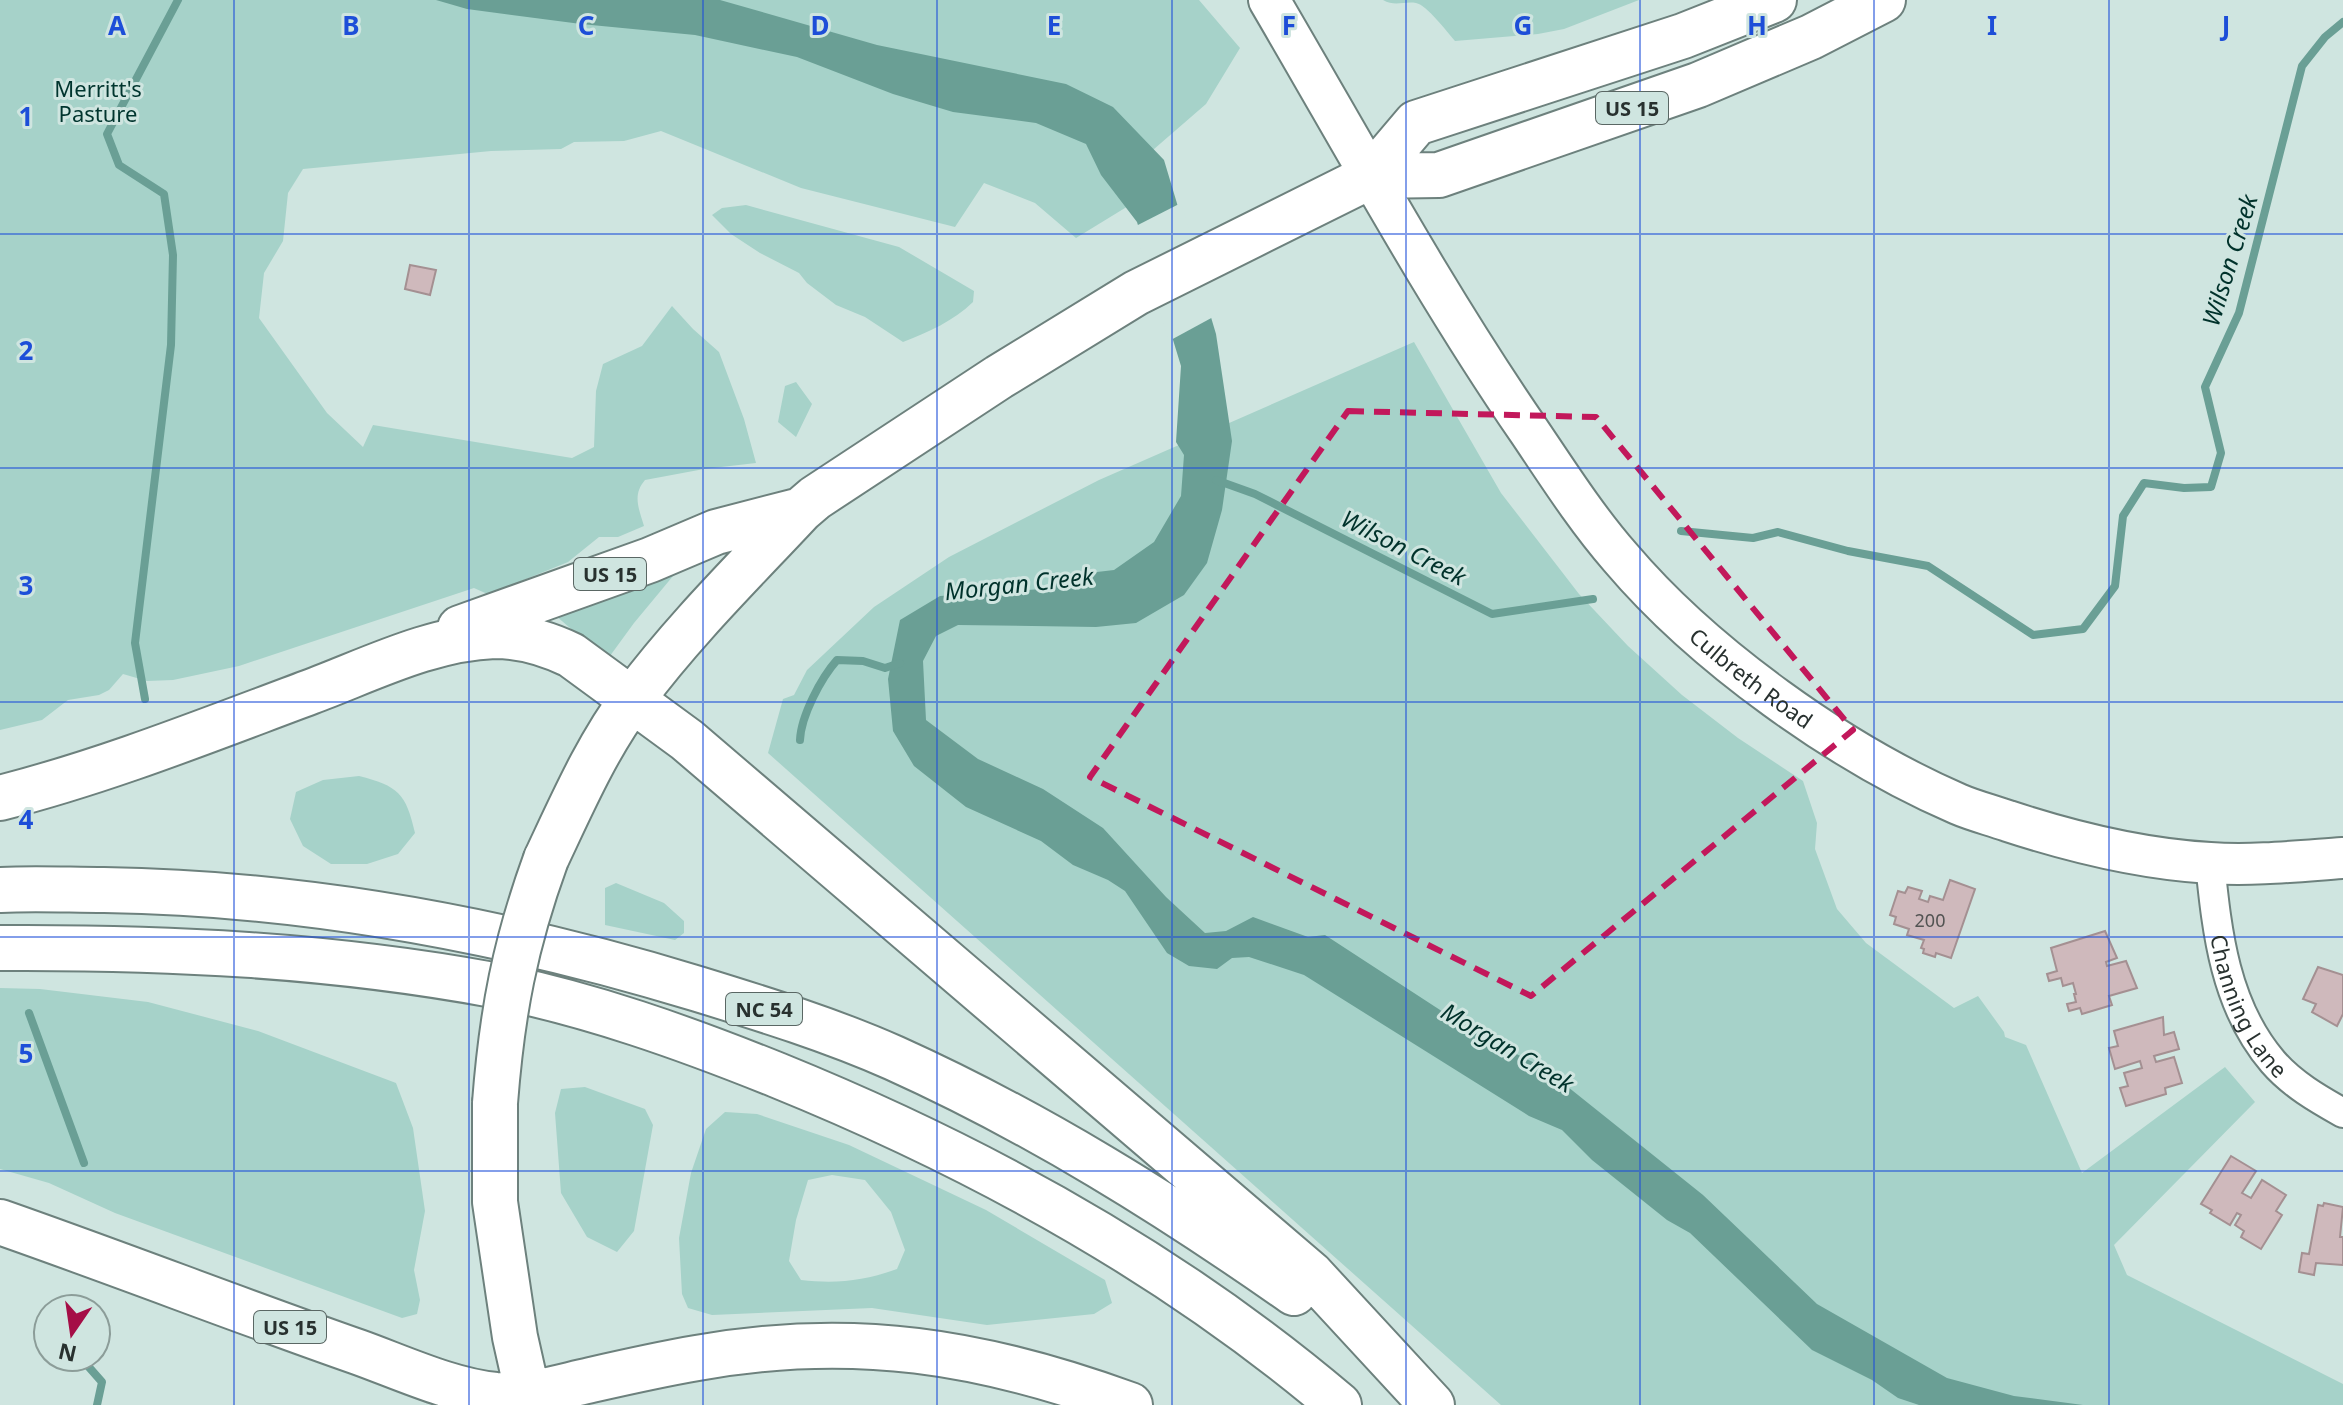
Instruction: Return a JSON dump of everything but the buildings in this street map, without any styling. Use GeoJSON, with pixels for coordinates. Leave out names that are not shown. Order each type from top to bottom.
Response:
{"type":"FeatureCollection","features":[{"type":"Feature","properties":{"kind":"highway","name":"US 15"},"geometry":{"type":"LineString","coordinates":[[0,1222],[470,1391],[528,1395],[515,1337],[495,1202],[495,1103],[503,1016],[515,958],[527,910],[546,859],[582,782],[632,699],[691,628],[801,510],[929,423],[1150,286],[1371,176],[1416,123],[1683,36],[1774,0]]}},
{"type":"Feature","properties":{"kind":"highway","name":"US 15"},"geometry":{"type":"LineString","coordinates":[[1371,176],[1439,175],[1698,85],[1811,37],[1883,0]]}},
{"type":"Feature","properties":{"kind":"highway","name":"US 15"},"geometry":{"type":"LineString","coordinates":[[0,798],[162,748],[424,649],[468,625],[650,560],[716,532],[801,510]]}},
{"type":"Feature","properties":{"kind":"highway"},"geometry":{"type":"LineString","coordinates":[[424,649],[494,636],[539,641],[571,655],[687,740],[1311,1274],[1430,1405]]}},
{"type":"Feature","properties":{"kind":"highway","name":"NC 54"},"geometry":{"type":"LineString","coordinates":[[0,890],[177,891],[290,902],[412,920],[531,942],[644,972],[767,1010],[892,1058],[1009,1115],[1103,1167],[1189,1219],[1296,1294],[1430,1405]]}},
{"type":"Feature","properties":{"kind":"highway","name":"NC 54"},"geometry":{"type":"LineString","coordinates":[[0,948],[88,947],[207,952],[379,966],[495,986],[572,1004],[712,1049],[874,1115],[1013,1184],[1178,1283],[1339,1405]]}},
{"type":"Feature","properties":{"kind":"highway"},"geometry":{"type":"LineString","coordinates":[[528,1395],[652,1366],[749,1349],[824,1345],[917,1349],[999,1363],[1073,1384],[1130,1405]]}},
{"type":"Feature","properties":{"kind":"street","name":"Culbreth Road"},"geometry":{"type":"LineString","coordinates":[[1269,0],[1499,387],[1588,517],[1654,595],[1698,636],[1758,684],[1859,753],[1959,805],[2046,833],[2104,848],[2210,863],[2343,858]]}},
{"type":"Feature","properties":{"kind":"street","name":"Channing Lane"},"geometry":{"type":"LineString","coordinates":[[2210,863],[2216,928],[2230,987],[2248,1027],[2273,1063],[2309,1094],[2343,1113]]}},
{"type":"Feature","properties":{"kind":"highlighted area"},"geometry":{"type":"Polygon","coordinates":[[[1348,411],[1596,417],[1853,730],[1531,996],[1090,777],[1348,411]]]}},
{"type":"Feature","properties":{"kind":"green space","name":"Merritt's Pasture"},"geometry":{"type":"Polygon","coordinates":[[[0,0],[1199,0],[1240,48],[1206,104],[1146,156],[1169,181],[1076,238],[1035,203],[984,183],[955,227],[801,188],[661,131],[624,141],[574,142],[561,149],[491,151],[303,169],[288,193],[283,241],[264,273],[259,318],[327,413],[363,447],[373,425],[572,458],[594,447],[596,391],[603,364],[642,346],[672,306],[719,352],[744,419],[756,463],[645,480],[638,497],[644,526],[618,537],[599,537],[568,562],[492,596],[474,588],[239,666],[173,680],[147,681],[123,674],[109,690],[99,695],[68,700],[42,720],[0,730],[0,0]]]}},
{"type":"Feature","properties":{"kind":"green space"},"geometry":{"type":"Polygon","coordinates":[[[1383,0],[1639,0],[1564,29],[1455,41],[1421,5],[1383,0]]]}},
{"type":"Feature","properties":{"kind":"green space"},"geometry":{"type":"Polygon","coordinates":[[[746,205],[899,247],[974,291],[973,302],[949,320],[903,342],[865,317],[836,305],[799,273],[731,234],[712,215],[722,208],[746,205]]]}},
{"type":"Feature","properties":{"kind":"green space"},"geometry":{"type":"Polygon","coordinates":[[[1414,342],[1501,493],[1579,594],[1628,646],[1682,695],[1738,738],[1803,781],[1817,823],[1815,849],[1837,909],[1866,943],[1954,1008],[1978,996],[2005,1037],[2026,1045],[2082,1173],[2225,1067],[2255,1102],[2114,1245],[2127,1275],[2343,1384],[2343,1405],[1501,1405],[768,753],[783,699],[794,695],[807,670],[874,607],[949,557],[1099,480],[1414,342]]]}},
{"type":"Feature","properties":{"kind":"green space"},"geometry":{"type":"Polygon","coordinates":[[[796,382],[812,404],[796,437],[778,422],[785,386],[796,382]]]}},
{"type":"Feature","properties":{"kind":"green space"},"geometry":{"type":"Polygon","coordinates":[[[672,573],[673,576],[607,660],[555,615],[672,573]]]}},
{"type":"Feature","properties":{"kind":"green space"},"geometry":{"type":"Polygon","coordinates":[[[359,776],[398,793],[408,809],[415,833],[398,854],[367,864],[331,864],[303,846],[290,819],[296,792],[323,780],[359,776]]]}},
{"type":"Feature","properties":{"kind":"green space"},"geometry":{"type":"Polygon","coordinates":[[[616,883],[664,903],[684,921],[684,933],[675,940],[605,925],[605,888],[616,883]]]}},
{"type":"Feature","properties":{"kind":"green space"},"geometry":{"type":"Polygon","coordinates":[[[0,988],[40,989],[148,1002],[258,1031],[396,1083],[413,1128],[425,1211],[414,1270],[420,1300],[417,1314],[402,1318],[115,1213],[49,1183],[0,1169],[0,988]]]}},
{"type":"Feature","properties":{"kind":"green space"},"geometry":{"type":"Polygon","coordinates":[[[585,1087],[645,1109],[653,1125],[634,1231],[617,1252],[587,1237],[561,1193],[555,1113],[561,1089],[585,1087]]]}},
{"type":"Feature","properties":{"kind":"green space"},"geometry":{"type":"Polygon","coordinates":[[[725,1112],[757,1114],[849,1145],[986,1210],[1105,1280],[1112,1303],[1094,1314],[987,1325],[872,1308],[712,1315],[688,1308],[682,1294],[679,1238],[691,1173],[706,1129],[725,1112]],[[832,1175],[808,1180],[796,1220],[789,1261],[801,1280],[850,1280],[897,1269],[905,1250],[891,1212],[865,1180],[832,1175]]]}},
{"type":"Feature","properties":{"kind":"shaded area"},"geometry":{"type":"Polygon","coordinates":[[[436,0],[720,0],[877,45],[1066,84],[1113,107],[1164,160],[1216,334],[1232,441],[1222,510],[1207,563],[1184,595],[1136,623],[1096,627],[958,625],[936,636],[923,661],[926,720],[978,759],[1043,789],[1103,828],[1166,897],[1205,933],[1226,931],[1253,917],[1308,937],[1325,935],[1480,1036],[1543,1067],[1703,1195],[1817,1304],[1947,1378],[2014,1396],[2083,1405],[1919,1405],[1898,1398],[1872,1380],[1812,1350],[1690,1233],[1667,1220],[1592,1160],[1562,1130],[1529,1116],[1304,975],[1249,957],[1232,958],[1217,969],[1189,966],[1167,953],[1125,891],[1073,865],[1041,841],[966,807],[914,766],[893,731],[888,679],[900,620],[940,596],[1042,589],[1080,574],[1114,570],[1154,542],[1181,496],[1184,455],[1176,442],[1181,366],[1137,222],[1101,175],[1086,144],[1036,123],[953,112],[893,94],[797,57],[695,35],[467,9],[436,0]]]}},
{"type":"Feature","properties":{"kind":"pier"},"geometry":{"type":"Polygon","coordinates":[[[1181,203],[1215,316],[1169,341],[1134,227],[1181,203]]]}},
{"type":"Feature","properties":{"kind":"waterway"},"geometry":{"type":"LineString","coordinates":[[145,699],[135,643],[171,345],[173,255],[164,194],[119,165],[107,134],[178,0]]}},
{"type":"Feature","properties":{"kind":"waterway","name":"Wilson Creek"},"geometry":{"type":"LineString","coordinates":[[1681,531],[1753,538],[1778,532],[1848,551],[1928,566],[2033,635],[2083,629],[2115,586],[2123,516],[2144,483],[2184,488],[2211,487],[2221,453],[2205,387],[2239,313],[2302,66],[2325,37],[2343,22]]}},
{"type":"Feature","properties":{"kind":"waterway","name":"Wilson Creek"},"geometry":{"type":"LineString","coordinates":[[1216,480],[1255,494],[1492,614],[1593,599]]}},
{"type":"Feature","properties":{"kind":"waterway"},"geometry":{"type":"LineString","coordinates":[[800,740],[813,698],[837,660],[863,661],[885,668],[900,663]]}},
{"type":"Feature","properties":{"kind":"waterway"},"geometry":{"type":"LineString","coordinates":[[29,1013],[84,1163]]}},
{"type":"Feature","properties":{"kind":"waterway"},"geometry":{"type":"LineString","coordinates":[[94,1373],[102,1382],[97,1405]]}},
{"type":"Feature","properties":{"kind":"water label","name":"Morgan Creek"},"geometry":{"type":"Point","coordinates":[1019,583]}},
{"type":"Feature","properties":{"kind":"water label","name":"Morgan Creek"},"geometry":{"type":"Point","coordinates":[1508,1047]}}]}
